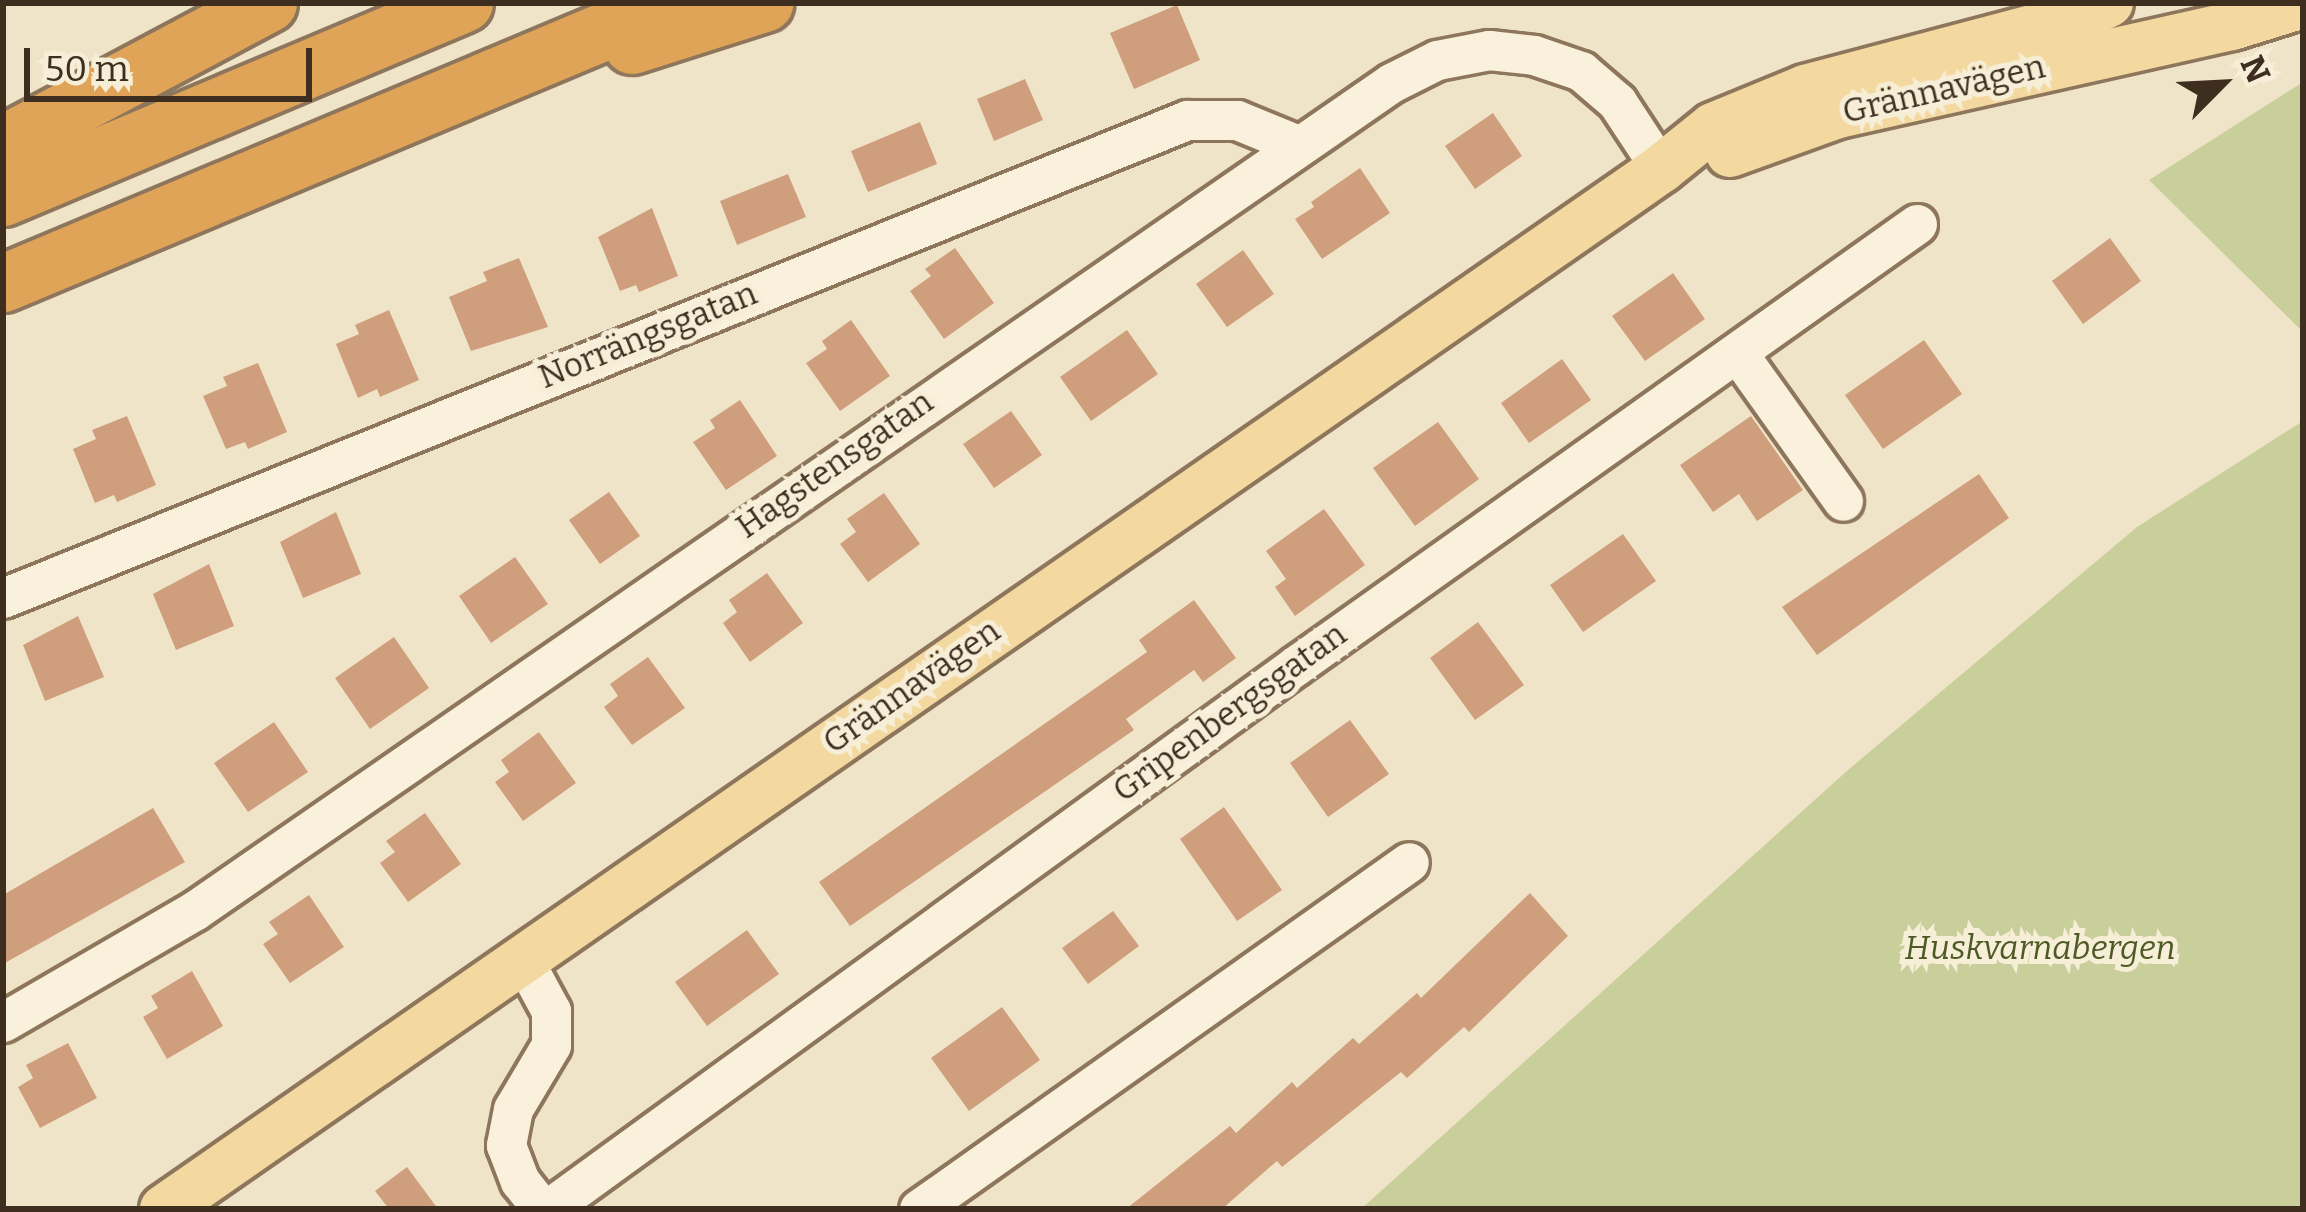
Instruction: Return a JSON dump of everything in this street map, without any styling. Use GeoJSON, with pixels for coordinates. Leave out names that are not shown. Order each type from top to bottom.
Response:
{"type":"FeatureCollection","features":[{"type":"Feature","properties":{"kind":"highway"},"geometry":{"type":"LineString","coordinates":[[3,144],[268,3]]}},
{"type":"Feature","properties":{"kind":"highway"},"geometry":{"type":"LineString","coordinates":[[3,197],[464,3]]}},
{"type":"Feature","properties":{"kind":"highway"},"geometry":{"type":"LineString","coordinates":[[3,283],[670,3]]}},
{"type":"Feature","properties":{"kind":"highway"},"geometry":{"type":"LineString","coordinates":[[382,124],[764,3]]}},
{"type":"Feature","properties":{"kind":"main road","name":"Grännavägen"},"geometry":{"type":"LineString","coordinates":[[164,1209],[1661,169],[1713,127],[1805,89],[2082,16],[2110,3]]}},
{"type":"Feature","properties":{"kind":"main road","name":"Grännavägen"},"geometry":{"type":"LineString","coordinates":[[1661,169],[1717,158],[1838,114],[2229,14],[2303,4]]}},
{"type":"Feature","properties":{"kind":"street","name":"Hagstensgatan"},"geometry":{"type":"LineString","coordinates":[[3,1022],[194,911],[1298,145],[1437,60],[1489,50],[1534,55],[1581,71],[1617,102],[1661,169]]}},
{"type":"Feature","properties":{"kind":"street","name":"Norrängsgatan"},"geometry":{"type":"LineString","coordinates":[[3,598],[1187,120],[1237,120],[1298,145]]}},
{"type":"Feature","properties":{"kind":"street","name":"Gripenbergsgatan"},"geometry":{"type":"LineString","coordinates":[[524,961],[551,1011],[551,1045],[513,1109],[506,1145],[520,1181],[545,1209],[1295,666],[1739,355],[1917,224]]}},
{"type":"Feature","properties":{"kind":"street"},"geometry":{"type":"LineString","coordinates":[[1739,355],[1843,501]]}},
{"type":"Feature","properties":{"kind":"street"},"geometry":{"type":"LineString","coordinates":[[919,1209],[1409,862]]}},
{"type":"Feature","properties":{"kind":"green space"},"geometry":{"type":"Polygon","coordinates":[[[2303,82],[2303,332],[2149,180],[2303,82]]]}},
{"type":"Feature","properties":{"kind":"green space","name":"Huskvarnabergen"},"geometry":{"type":"Polygon","coordinates":[[[2303,421],[2303,1209],[1361,1209],[1848,770],[2137,527],[2303,421]]]}},
{"type":"Feature","properties":{"kind":"building"},"geometry":{"type":"Polygon","coordinates":[[[1177,5],[1200,60],[1134,89],[1110,33],[1177,5]]]}},
{"type":"Feature","properties":{"kind":"building"},"geometry":{"type":"Polygon","coordinates":[[[1025,79],[1043,120],[994,141],[977,99],[1025,79]]]}},
{"type":"Feature","properties":{"kind":"building"},"geometry":{"type":"Polygon","coordinates":[[[1493,113],[1522,156],[1475,189],[1445,146],[1493,113]]]}},
{"type":"Feature","properties":{"kind":"building"},"geometry":{"type":"Polygon","coordinates":[[[920,122],[937,164],[868,192],[851,151],[920,122]]]}},
{"type":"Feature","properties":{"kind":"building"},"geometry":{"type":"Polygon","coordinates":[[[1360,168],[1390,213],[1322,259],[1295,219],[1360,168]]]}},
{"type":"Feature","properties":{"kind":"building"},"geometry":{"type":"Polygon","coordinates":[[[788,174],[806,217],[737,245],[720,201],[788,174]]]}},
{"type":"Feature","properties":{"kind":"building"},"geometry":{"type":"Polygon","coordinates":[[[652,208],[678,276],[639,292],[636,285],[620,291],[598,237],[652,208]]]}},
{"type":"Feature","properties":{"kind":"building"},"geometry":{"type":"Polygon","coordinates":[[[2110,238],[2141,281],[2083,324],[2052,281],[2110,238]]]}},
{"type":"Feature","properties":{"kind":"building"},"geometry":{"type":"Polygon","coordinates":[[[955,248],[994,303],[944,339],[910,291],[931,276],[925,269],[955,248]]]}},
{"type":"Feature","properties":{"kind":"building"},"geometry":{"type":"Polygon","coordinates":[[[1243,250],[1274,294],[1227,327],[1196,284],[1243,250]]]}},
{"type":"Feature","properties":{"kind":"building"},"geometry":{"type":"Polygon","coordinates":[[[519,258],[548,327],[471,351],[449,297],[487,281],[483,272],[519,258]]]}},
{"type":"Feature","properties":{"kind":"building"},"geometry":{"type":"Polygon","coordinates":[[[1673,273],[1705,319],[1645,361],[1612,316],[1673,273]]]}},
{"type":"Feature","properties":{"kind":"building"},"geometry":{"type":"Polygon","coordinates":[[[389,310],[419,380],[380,397],[377,389],[358,398],[336,344],[359,334],[355,325],[389,310]]]}},
{"type":"Feature","properties":{"kind":"building"},"geometry":{"type":"Polygon","coordinates":[[[851,320],[890,376],[840,411],[806,363],[827,349],[822,341],[851,320]]]}},
{"type":"Feature","properties":{"kind":"building"},"geometry":{"type":"Polygon","coordinates":[[[1127,330],[1158,374],[1091,421],[1060,377],[1127,330]]]}},
{"type":"Feature","properties":{"kind":"building"},"geometry":{"type":"Polygon","coordinates":[[[1924,340],[1962,394],[1883,449],[1845,395],[1924,340]]]}},
{"type":"Feature","properties":{"kind":"building"},"geometry":{"type":"Polygon","coordinates":[[[1562,359],[1591,400],[1529,443],[1501,403],[1562,359]]]}},
{"type":"Feature","properties":{"kind":"building"},"geometry":{"type":"Polygon","coordinates":[[[258,363],[287,432],[248,449],[245,442],[226,449],[203,396],[227,386],[223,377],[258,363]]]}},
{"type":"Feature","properties":{"kind":"building"},"geometry":{"type":"Polygon","coordinates":[[[740,400],[777,456],[726,490],[693,442],[715,428],[710,420],[740,400]]]}},
{"type":"Feature","properties":{"kind":"building"},"geometry":{"type":"Polygon","coordinates":[[[1011,411],[1042,455],[994,488],[963,444],[1011,411]]]}},
{"type":"Feature","properties":{"kind":"building"},"geometry":{"type":"Polygon","coordinates":[[[127,416],[156,485],[117,502],[114,495],[95,503],[73,449],[96,439],[92,430],[127,416]]]}},
{"type":"Feature","properties":{"kind":"building"},"geometry":{"type":"Polygon","coordinates":[[[1751,416],[1803,490],[1757,521],[1739,494],[1713,512],[1680,465],[1751,416]]]}},
{"type":"Feature","properties":{"kind":"building"},"geometry":{"type":"Polygon","coordinates":[[[1438,422],[1479,479],[1415,526],[1373,468],[1438,422]]]}},
{"type":"Feature","properties":{"kind":"building"},"geometry":{"type":"Polygon","coordinates":[[[1979,474],[2009,518],[1817,655],[1782,607],[1979,474]]]}},
{"type":"Feature","properties":{"kind":"building"},"geometry":{"type":"Polygon","coordinates":[[[609,492],[640,536],[600,564],[569,520],[609,492]]]}},
{"type":"Feature","properties":{"kind":"building"},"geometry":{"type":"Polygon","coordinates":[[[884,493],[920,544],[868,582],[840,544],[856,532],[847,519],[884,493]]]}},
{"type":"Feature","properties":{"kind":"building"},"geometry":{"type":"Polygon","coordinates":[[[1324,509],[1365,565],[1295,616],[1275,587],[1286,579],[1266,551],[1324,509]]]}},
{"type":"Feature","properties":{"kind":"building"},"geometry":{"type":"Polygon","coordinates":[[[336,512],[361,574],[303,598],[280,542],[336,512]]]}},
{"type":"Feature","properties":{"kind":"building"},"geometry":{"type":"Polygon","coordinates":[[[1623,534],[1656,581],[1583,632],[1550,585],[1623,534]]]}},
{"type":"Feature","properties":{"kind":"building"},"geometry":{"type":"Polygon","coordinates":[[[515,557],[548,604],[491,643],[459,596],[515,557]]]}},
{"type":"Feature","properties":{"kind":"building"},"geometry":{"type":"Polygon","coordinates":[[[209,564],[234,626],[176,650],[153,594],[209,564]]]}},
{"type":"Feature","properties":{"kind":"building"},"geometry":{"type":"Polygon","coordinates":[[[767,573],[803,623],[750,662],[723,623],[737,612],[729,600],[767,573]]]}},
{"type":"Feature","properties":{"kind":"building"},"geometry":{"type":"Polygon","coordinates":[[[1194,600],[1236,658],[1203,682],[1194,670],[1126,719],[1134,730],[850,926],[819,882],[1147,652],[1139,640],[1194,600]]]}},
{"type":"Feature","properties":{"kind":"building"},"geometry":{"type":"Polygon","coordinates":[[[78,616],[104,677],[45,701],[23,645],[78,616]]]}},
{"type":"Feature","properties":{"kind":"building"},"geometry":{"type":"Polygon","coordinates":[[[1478,622],[1524,685],[1475,720],[1430,658],[1478,622]]]}},
{"type":"Feature","properties":{"kind":"building"},"geometry":{"type":"Polygon","coordinates":[[[394,637],[429,688],[370,729],[335,678],[394,637]]]}},
{"type":"Feature","properties":{"kind":"building"},"geometry":{"type":"Polygon","coordinates":[[[648,657],[685,708],[632,745],[604,707],[618,696],[610,684],[648,657]]]}},
{"type":"Feature","properties":{"kind":"building"},"geometry":{"type":"Polygon","coordinates":[[[1350,720],[1389,774],[1328,817],[1290,763],[1350,720]]]}},
{"type":"Feature","properties":{"kind":"building"},"geometry":{"type":"Polygon","coordinates":[[[274,722],[308,772],[248,812],[214,763],[274,722]]]}},
{"type":"Feature","properties":{"kind":"building"},"geometry":{"type":"Polygon","coordinates":[[[539,732],[576,783],[523,821],[495,782],[509,772],[501,760],[539,732]]]}},
{"type":"Feature","properties":{"kind":"building"},"geometry":{"type":"Polygon","coordinates":[[[1224,807],[1282,890],[1237,921],[1180,839],[1224,807]]]}},
{"type":"Feature","properties":{"kind":"building"},"geometry":{"type":"Polygon","coordinates":[[[153,808],[185,862],[3,964],[3,895],[153,808]]]}},
{"type":"Feature","properties":{"kind":"building"},"geometry":{"type":"Polygon","coordinates":[[[425,813],[461,864],[408,902],[380,863],[395,852],[386,841],[425,813]]]}},
{"type":"Feature","properties":{"kind":"building"},"geometry":{"type":"Polygon","coordinates":[[[1530,893],[1568,936],[1469,1032],[1464,1027],[1407,1078],[1401,1072],[1282,1167],[1277,1161],[1222,1209],[1126,1209],[1230,1126],[1236,1133],[1292,1082],[1297,1088],[1353,1038],[1359,1044],[1417,993],[1421,998],[1530,893]]]}},
{"type":"Feature","properties":{"kind":"building"},"geometry":{"type":"Polygon","coordinates":[[[309,895],[344,947],[290,983],[263,944],[278,934],[269,922],[309,895]]]}},
{"type":"Feature","properties":{"kind":"building"},"geometry":{"type":"Polygon","coordinates":[[[1113,911],[1139,946],[1088,984],[1062,948],[1113,911]]]}},
{"type":"Feature","properties":{"kind":"building"},"geometry":{"type":"Polygon","coordinates":[[[747,930],[779,974],[707,1026],[675,982],[747,930]]]}},
{"type":"Feature","properties":{"kind":"building"},"geometry":{"type":"Polygon","coordinates":[[[192,971],[223,1026],[167,1059],[143,1017],[158,1008],[151,996],[192,971]]]}},
{"type":"Feature","properties":{"kind":"building"},"geometry":{"type":"Polygon","coordinates":[[[1002,1007],[1040,1060],[969,1111],[931,1058],[1002,1007]]]}},
{"type":"Feature","properties":{"kind":"building"},"geometry":{"type":"Polygon","coordinates":[[[68,1043],[97,1098],[40,1128],[18,1087],[33,1078],[26,1065],[68,1043]]]}},
{"type":"Feature","properties":{"kind":"building"},"geometry":{"type":"Polygon","coordinates":[[[407,1167],[438,1209],[389,1209],[375,1191],[407,1167]]]}}]}
